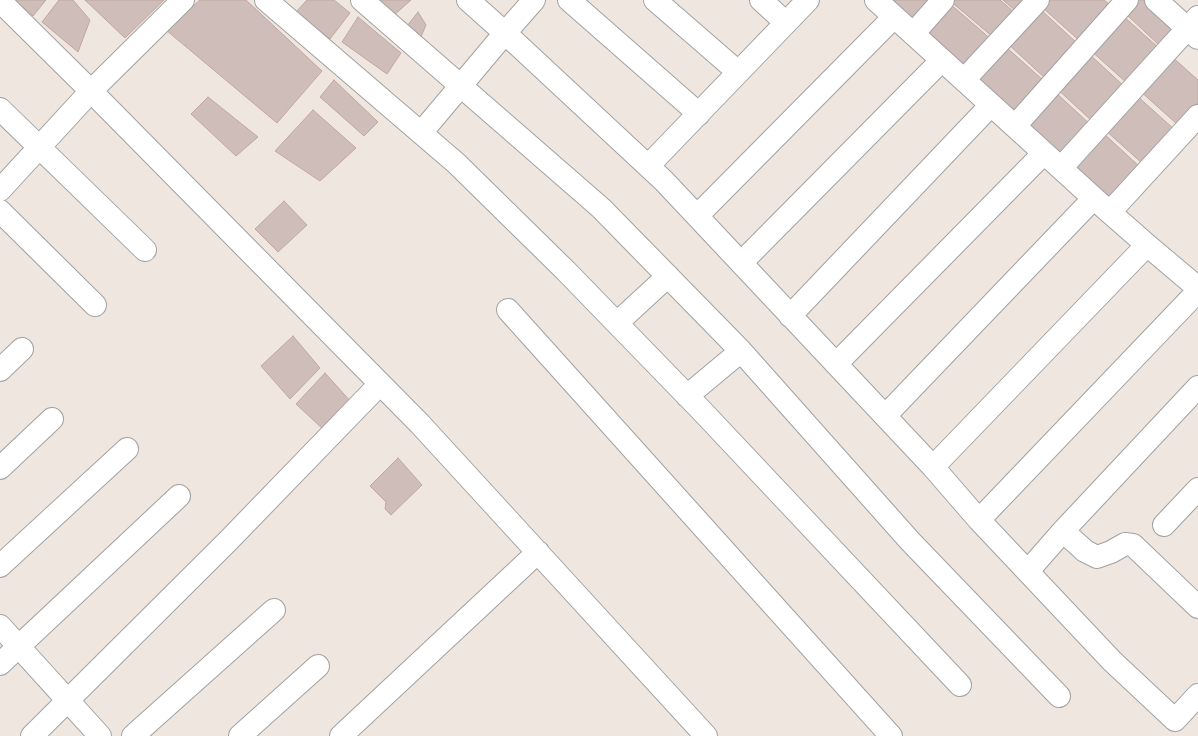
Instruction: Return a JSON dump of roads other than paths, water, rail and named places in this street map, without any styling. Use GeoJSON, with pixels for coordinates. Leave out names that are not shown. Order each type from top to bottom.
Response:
{"type":"FeatureCollection","features":[{"type":"Feature","properties":{"kind":"street"},"geometry":{"type":"LineString","coordinates":[[0,0],[91,90],[420,424],[706,736]]}},
{"type":"Feature","properties":{"kind":"street"},"geometry":{"type":"LineString","coordinates":[[0,190],[91,90],[183,0]]}},
{"type":"Feature","properties":{"kind":"street"},"geometry":{"type":"LineString","coordinates":[[266,0],[456,163],[566,271],[687,396],[960,685]]}},
{"type":"Feature","properties":{"kind":"street"},"geometry":{"type":"LineString","coordinates":[[362,0],[601,208],[740,351],[910,541],[1059,696]]}},
{"type":"Feature","properties":{"kind":"street"},"geometry":{"type":"LineString","coordinates":[[468,0],[648,166],[697,216],[933,467],[980,520],[1112,661],[1175,720],[1198,695]]}},
{"type":"Feature","properties":{"kind":"street"},"geometry":{"type":"LineString","coordinates":[[421,132],[504,32],[534,0]]}},
{"type":"Feature","properties":{"kind":"street"},"geometry":{"type":"LineString","coordinates":[[569,0],[698,114]]}},
{"type":"Feature","properties":{"kind":"street"},"geometry":{"type":"LineString","coordinates":[[655,0],[738,72]]}},
{"type":"Feature","properties":{"kind":"street"},"geometry":{"type":"LineString","coordinates":[[761,0],[786,23]]}},
{"type":"Feature","properties":{"kind":"street"},"geometry":{"type":"LineString","coordinates":[[648,166],[808,0]]}},
{"type":"Feature","properties":{"kind":"street"},"geometry":{"type":"LineString","coordinates":[[876,0],[1094,198],[1198,289],[980,520]]}},
{"type":"Feature","properties":{"kind":"street"},"geometry":{"type":"LineString","coordinates":[[913,34],[943,0]]}},
{"type":"Feature","properties":{"kind":"street"},"geometry":{"type":"LineString","coordinates":[[964,80],[1038,0]]}},
{"type":"Feature","properties":{"kind":"street"},"geometry":{"type":"LineString","coordinates":[[1015,126],[1127,0]]}},
{"type":"Feature","properties":{"kind":"street"},"geometry":{"type":"LineString","coordinates":[[1061,168],[1195,28],[1156,0]]}},
{"type":"Feature","properties":{"kind":"street"},"geometry":{"type":"LineString","coordinates":[[697,216],[894,16]]}},
{"type":"Feature","properties":{"kind":"street"},"geometry":{"type":"LineString","coordinates":[[741,263],[942,60]]}},
{"type":"Feature","properties":{"kind":"street"},"geometry":{"type":"LineString","coordinates":[[790,316],[991,105]]}},
{"type":"Feature","properties":{"kind":"street"},"geometry":{"type":"LineString","coordinates":[[0,109],[145,250]]}},
{"type":"Feature","properties":{"kind":"street"},"geometry":{"type":"LineString","coordinates":[[1110,212],[1198,116]]}},
{"type":"Feature","properties":{"kind":"street"},"geometry":{"type":"LineString","coordinates":[[836,364],[1044,152]]}},
{"type":"Feature","properties":{"kind":"street"},"geometry":{"type":"LineString","coordinates":[[885,416],[1094,198]]}},
{"type":"Feature","properties":{"kind":"street"},"geometry":{"type":"LineString","coordinates":[[0,211],[95,305]]}},
{"type":"Feature","properties":{"kind":"street"},"geometry":{"type":"LineString","coordinates":[[933,467],[1147,245]]}},
{"type":"Feature","properties":{"kind":"street"},"geometry":{"type":"LineString","coordinates":[[617,323],[668,276]]}},
{"type":"Feature","properties":{"kind":"street"},"geometry":{"type":"LineString","coordinates":[[508,310],[891,736]]}},
{"type":"Feature","properties":{"kind":"street"},"geometry":{"type":"LineString","coordinates":[[0,370],[22,349]]}},
{"type":"Feature","properties":{"kind":"street"},"geometry":{"type":"LineString","coordinates":[[687,396],[740,351]]}},
{"type":"Feature","properties":{"kind":"street"},"geometry":{"type":"LineString","coordinates":[[32,736],[228,541],[380,384]]}},
{"type":"Feature","properties":{"kind":"street"},"geometry":{"type":"LineString","coordinates":[[1028,571],[1063,531],[1198,387]]}},
{"type":"Feature","properties":{"kind":"street"},"geometry":{"type":"LineString","coordinates":[[0,468],[52,419]]}},
{"type":"Feature","properties":{"kind":"street"},"geometry":{"type":"LineString","coordinates":[[0,566],[127,449]]}},
{"type":"Feature","properties":{"kind":"street"},"geometry":{"type":"LineString","coordinates":[[1164,525],[1198,489]]}},
{"type":"Feature","properties":{"kind":"street"},"geometry":{"type":"LineString","coordinates":[[0,664],[179,496]]}},
{"type":"Feature","properties":{"kind":"street"},"geometry":{"type":"LineString","coordinates":[[1063,531],[1085,551],[1097,557],[1126,544],[1133,545],[1198,607]]}},
{"type":"Feature","properties":{"kind":"street"},"geometry":{"type":"LineString","coordinates":[[340,736],[538,552]]}},
{"type":"Feature","properties":{"kind":"street"},"geometry":{"type":"LineString","coordinates":[[133,736],[274,610]]}},
{"type":"Feature","properties":{"kind":"street"},"geometry":{"type":"LineString","coordinates":[[0,626],[69,700],[100,736]]}},
{"type":"Feature","properties":{"kind":"street"},"geometry":{"type":"LineString","coordinates":[[240,736],[318,666]]}}]}
